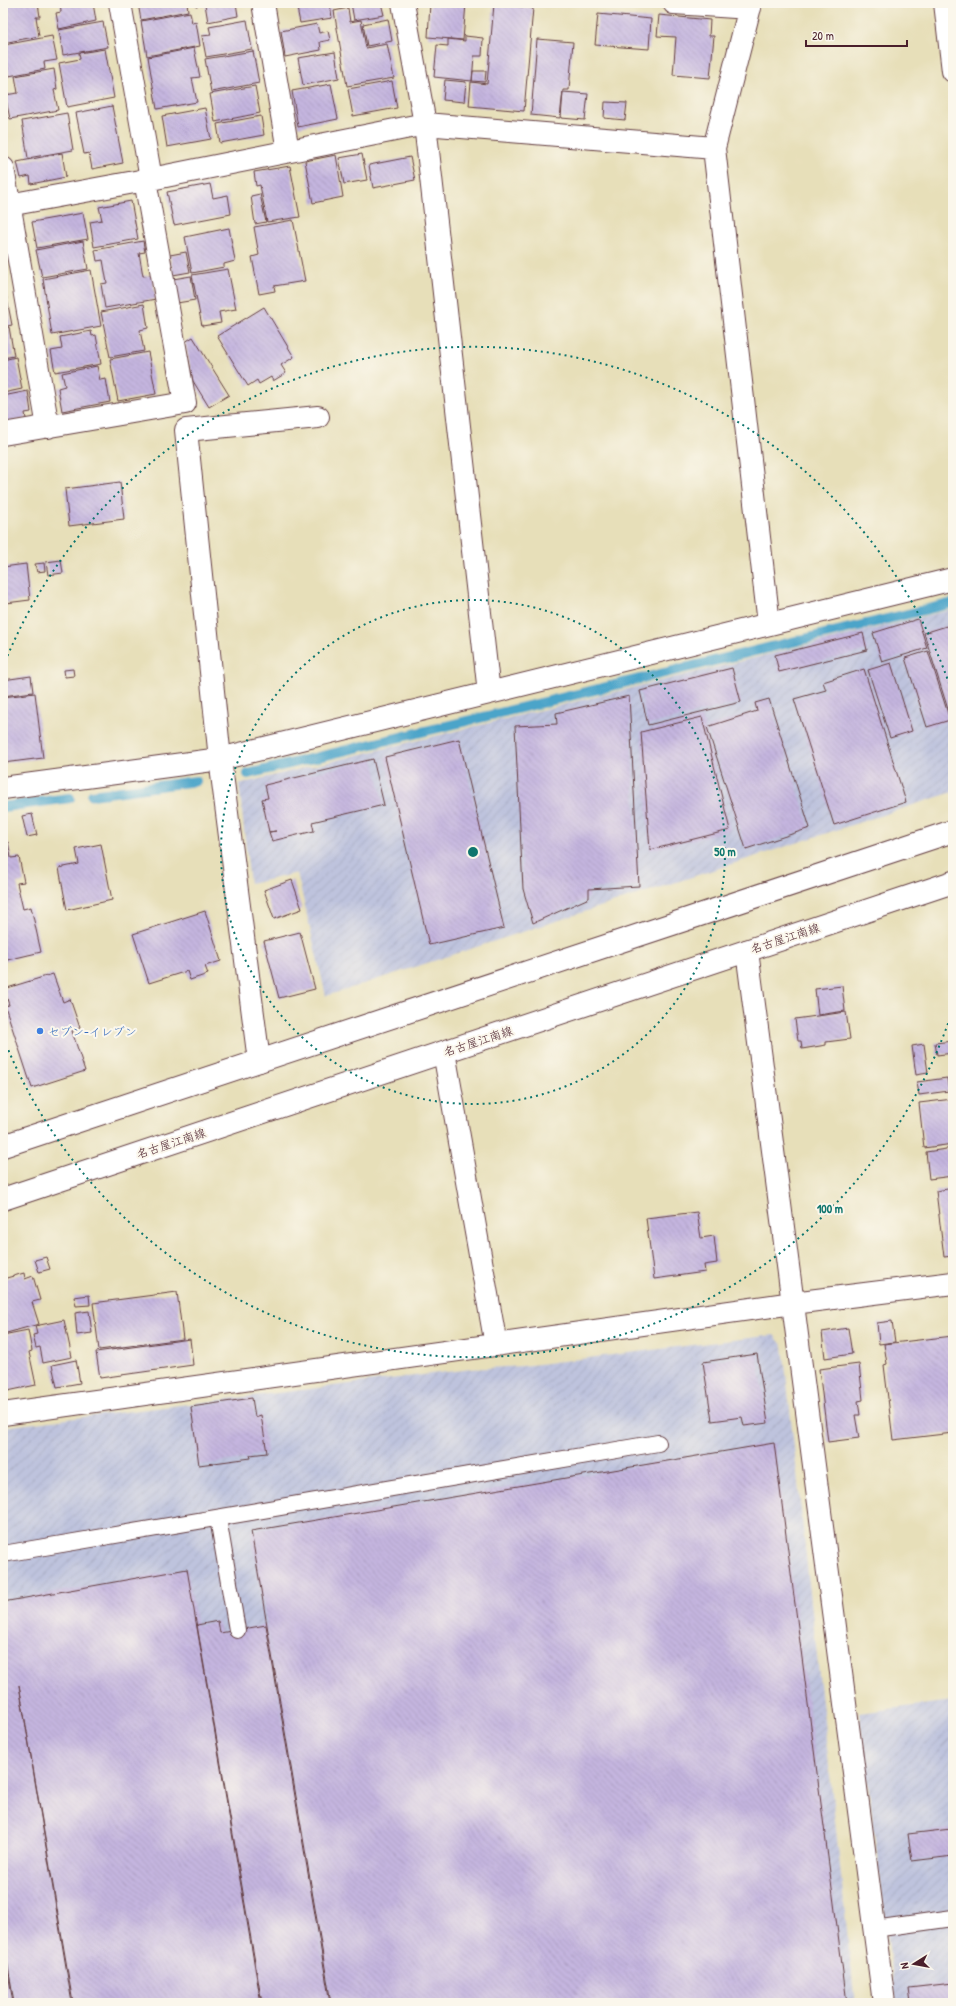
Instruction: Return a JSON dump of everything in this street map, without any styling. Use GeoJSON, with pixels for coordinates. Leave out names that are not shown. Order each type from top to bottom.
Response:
{"type":"FeatureCollection","features":[{"type":"Feature","properties":{"kind":"street"},"geometry":{"type":"LineString","coordinates":[[3,434],[185,403],[120,3]]}},
{"type":"Feature","properties":{"kind":"street"},"geometry":{"type":"LineString","coordinates":[[262,3],[288,152]]}},
{"type":"Feature","properties":{"kind":"street"},"geometry":{"type":"LineString","coordinates":[[403,3],[425,124],[488,692]]}},
{"type":"Feature","properties":{"kind":"street"},"geometry":{"type":"LineString","coordinates":[[674,3],[751,6],[714,148],[769,624]]}},
{"type":"Feature","properties":{"kind":"street"},"geometry":{"type":"LineString","coordinates":[[945,3],[953,71]]}},
{"type":"Feature","properties":{"kind":"street"},"geometry":{"type":"LineString","coordinates":[[6,206],[148,180],[425,124],[714,148]]}},
{"type":"Feature","properties":{"kind":"street"},"geometry":{"type":"LineString","coordinates":[[3,168],[6,206],[48,427]]}},
{"type":"Feature","properties":{"kind":"street"},"geometry":{"type":"LineString","coordinates":[[259,1061],[220,759],[186,430],[318,418]]}},
{"type":"Feature","properties":{"kind":"street"},"geometry":{"type":"LineString","coordinates":[[3,788],[220,759],[953,579]]}},
{"type":"Feature","properties":{"kind":"street"},"geometry":{"type":"LineString","coordinates":[[3,1146],[953,831]]}},
{"type":"Feature","properties":{"kind":"street","name":"名古屋江南線"},"geometry":{"type":"LineString","coordinates":[[3,1199],[953,882]]}},
{"type":"Feature","properties":{"kind":"street"},"geometry":{"type":"LineString","coordinates":[[747,951],[884,2003]]}},
{"type":"Feature","properties":{"kind":"street"},"geometry":{"type":"LineString","coordinates":[[444,1052],[496,1345]]}},
{"type":"Feature","properties":{"kind":"street"},"geometry":{"type":"LineString","coordinates":[[3,1414],[793,1303],[953,1283]]}},
{"type":"Feature","properties":{"kind":"lane"},"geometry":{"type":"LineString","coordinates":[[3,1554],[658,1443]]}},
{"type":"Feature","properties":{"kind":"lane"},"geometry":{"type":"LineString","coordinates":[[218,1518],[237,1630]]}},
{"type":"Feature","properties":{"kind":"lane"},"geometry":{"type":"LineString","coordinates":[[874,1929],[953,1918]]}},
{"type":"Feature","properties":{"kind":"shaded area"},"geometry":{"type":"Polygon","coordinates":[[[953,609],[953,792],[326,996],[297,873],[250,884],[239,784],[953,609]]]}},
{"type":"Feature","properties":{"kind":"shaded area"},"geometry":{"type":"Polygon","coordinates":[[[774,1335],[783,1346],[855,2003],[3,2003],[3,1427],[471,1369],[523,1366],[774,1335]]]}},
{"type":"Feature","properties":{"kind":"shaded area"},"geometry":{"type":"Polygon","coordinates":[[[953,1701],[953,2003],[896,2003],[859,1713],[953,1701]]]}},
{"type":"Feature","properties":{"kind":"building"},"geometry":{"type":"Polygon","coordinates":[[[3,3],[38,3],[40,17],[36,17],[39,36],[3,43],[3,3]]]}},
{"type":"Feature","properties":{"kind":"building"},"geometry":{"type":"Polygon","coordinates":[[[60,3],[93,3],[96,21],[59,29],[56,13],[61,12],[60,3]]]}},
{"type":"Feature","properties":{"kind":"building"},"geometry":{"type":"Polygon","coordinates":[[[138,3],[187,3],[188,11],[141,20],[138,3]]]}},
{"type":"Feature","properties":{"kind":"building"},"geometry":{"type":"Polygon","coordinates":[[[195,3],[236,3],[238,16],[208,22],[205,4],[196,6],[195,3]]]}},
{"type":"Feature","properties":{"kind":"building"},"geometry":{"type":"Polygon","coordinates":[[[296,3],[330,3],[332,18],[300,23],[296,3]]]}},
{"type":"Feature","properties":{"kind":"building"},"geometry":{"type":"Polygon","coordinates":[[[351,3],[381,3],[384,15],[354,20],[351,3]]]}},
{"type":"Feature","properties":{"kind":"building"},"geometry":{"type":"Polygon","coordinates":[[[430,3],[466,3],[463,40],[428,37],[430,3]]]}},
{"type":"Feature","properties":{"kind":"building"},"geometry":{"type":"Polygon","coordinates":[[[494,4],[533,8],[524,111],[469,106],[471,82],[487,84],[494,4]]]}},
{"type":"Feature","properties":{"kind":"building"},"geometry":{"type":"Polygon","coordinates":[[[348,8],[350,22],[361,20],[366,48],[387,44],[394,78],[347,86],[334,11],[348,8]]]}},
{"type":"Feature","properties":{"kind":"building"},"geometry":{"type":"Polygon","coordinates":[[[190,12],[192,23],[196,22],[200,46],[147,56],[141,21],[190,12]]]}},
{"type":"Feature","properties":{"kind":"building"},"geometry":{"type":"Polygon","coordinates":[[[598,14],[651,19],[649,49],[595,45],[598,14]]]}},
{"type":"Feature","properties":{"kind":"building"},"geometry":{"type":"Polygon","coordinates":[[[659,15],[710,20],[709,36],[714,36],[710,78],[673,75],[676,37],[657,36],[659,15]]]}},
{"type":"Feature","properties":{"kind":"building"},"geometry":{"type":"Polygon","coordinates":[[[388,19],[392,41],[367,46],[363,24],[388,19]]]}},
{"type":"Feature","properties":{"kind":"building"},"geometry":{"type":"Polygon","coordinates":[[[247,20],[252,49],[206,57],[202,36],[211,35],[209,27],[247,20]]]}},
{"type":"Feature","properties":{"kind":"building"},"geometry":{"type":"Polygon","coordinates":[[[103,22],[108,47],[63,55],[59,30],[103,22]]]}},
{"type":"Feature","properties":{"kind":"building"},"geometry":{"type":"Polygon","coordinates":[[[317,24],[319,33],[328,31],[330,40],[320,42],[321,50],[285,57],[281,31],[317,24]]]}},
{"type":"Feature","properties":{"kind":"building"},"geometry":{"type":"Polygon","coordinates":[[[52,36],[57,60],[44,62],[45,69],[9,76],[4,45],[52,36]]]}},
{"type":"Feature","properties":{"kind":"building"},"geometry":{"type":"Polygon","coordinates":[[[465,36],[483,38],[482,56],[474,56],[472,81],[434,77],[437,45],[448,46],[448,39],[465,41],[465,36]]]}},
{"type":"Feature","properties":{"kind":"building"},"geometry":{"type":"Polygon","coordinates":[[[537,39],[573,42],[569,90],[563,90],[560,118],[531,115],[537,39]]]}},
{"type":"Feature","properties":{"kind":"building"},"geometry":{"type":"Polygon","coordinates":[[[194,48],[200,77],[192,78],[197,102],[157,109],[148,57],[194,48]]]}},
{"type":"Feature","properties":{"kind":"building"},"geometry":{"type":"Polygon","coordinates":[[[105,49],[114,98],[67,107],[59,63],[80,59],[79,53],[105,49]]]}},
{"type":"Feature","properties":{"kind":"building"},"geometry":{"type":"Polygon","coordinates":[[[253,51],[259,83],[211,92],[205,59],[253,51]]]}},
{"type":"Feature","properties":{"kind":"building"},"geometry":{"type":"Polygon","coordinates":[[[335,52],[339,78],[303,85],[298,58],[335,52]]]}},
{"type":"Feature","properties":{"kind":"building"},"geometry":{"type":"Polygon","coordinates":[[[54,69],[57,89],[54,90],[58,110],[10,119],[5,95],[18,93],[15,76],[54,69]]]}},
{"type":"Feature","properties":{"kind":"building"},"geometry":{"type":"Polygon","coordinates":[[[473,71],[486,71],[485,82],[472,81],[473,71]]]}},
{"type":"Feature","properties":{"kind":"building"},"geometry":{"type":"Polygon","coordinates":[[[445,80],[466,82],[464,102],[443,100],[445,80]]]}},
{"type":"Feature","properties":{"kind":"building"},"geometry":{"type":"Polygon","coordinates":[[[392,81],[397,108],[353,116],[348,89],[392,81]]]}},
{"type":"Feature","properties":{"kind":"building"},"geometry":{"type":"Polygon","coordinates":[[[331,84],[338,119],[298,127],[292,91],[331,84]]]}},
{"type":"Feature","properties":{"kind":"building"},"geometry":{"type":"Polygon","coordinates":[[[255,86],[260,113],[215,122],[210,94],[255,86]]]}},
{"type":"Feature","properties":{"kind":"building"},"geometry":{"type":"Polygon","coordinates":[[[563,92],[588,94],[585,120],[561,118],[563,92]]]}},
{"type":"Feature","properties":{"kind":"building"},"geometry":{"type":"Polygon","coordinates":[[[605,102],[627,103],[625,120],[604,118],[605,102]]]}},
{"type":"Feature","properties":{"kind":"building"},"geometry":{"type":"Polygon","coordinates":[[[112,106],[123,163],[92,169],[89,153],[84,154],[76,113],[112,106]]]}},
{"type":"Feature","properties":{"kind":"building"},"geometry":{"type":"Polygon","coordinates":[[[205,108],[211,139],[167,147],[162,116],[205,108]]]}},
{"type":"Feature","properties":{"kind":"building"},"geometry":{"type":"Polygon","coordinates":[[[67,113],[73,150],[28,158],[22,121],[67,113]]]}},
{"type":"Feature","properties":{"kind":"building"},"geometry":{"type":"Polygon","coordinates":[[[261,116],[264,135],[220,143],[217,124],[261,116]]]}},
{"type":"Feature","properties":{"kind":"building"},"geometry":{"type":"Polygon","coordinates":[[[62,153],[66,177],[31,184],[30,176],[21,178],[17,162],[62,153]]]}},
{"type":"Feature","properties":{"kind":"building"},"geometry":{"type":"Polygon","coordinates":[[[362,154],[367,180],[344,184],[339,158],[362,154]]]}},
{"type":"Feature","properties":{"kind":"building"},"geometry":{"type":"Polygon","coordinates":[[[336,155],[343,197],[313,203],[305,161],[336,155]]]}},
{"type":"Feature","properties":{"kind":"building"},"geometry":{"type":"Polygon","coordinates":[[[410,157],[415,180],[373,188],[369,165],[410,157]]]}},
{"type":"Feature","properties":{"kind":"building"},"geometry":{"type":"Polygon","coordinates":[[[290,166],[300,217],[267,222],[260,185],[256,186],[254,172],[290,166]]]}},
{"type":"Feature","properties":{"kind":"building"},"geometry":{"type":"Polygon","coordinates":[[[210,184],[213,198],[228,195],[231,214],[174,225],[167,192],[210,184]]]}},
{"type":"Feature","properties":{"kind":"building"},"geometry":{"type":"Polygon","coordinates":[[[260,194],[266,222],[255,224],[251,196],[260,194]]]}},
{"type":"Feature","properties":{"kind":"building"},"geometry":{"type":"Polygon","coordinates":[[[131,201],[138,239],[94,247],[90,222],[102,220],[99,207],[131,201]]]}},
{"type":"Feature","properties":{"kind":"building"},"geometry":{"type":"Polygon","coordinates":[[[83,213],[88,239],[37,248],[32,222],[83,213]]]}},
{"type":"Feature","properties":{"kind":"building"},"geometry":{"type":"Polygon","coordinates":[[[293,220],[305,281],[274,286],[275,291],[259,294],[252,257],[259,255],[254,227],[293,220]]]}},
{"type":"Feature","properties":{"kind":"building"},"geometry":{"type":"Polygon","coordinates":[[[229,228],[235,261],[224,264],[224,267],[192,273],[185,237],[229,228]]]}},
{"type":"Feature","properties":{"kind":"building"},"geometry":{"type":"Polygon","coordinates":[[[83,241],[88,269],[42,277],[36,250],[83,241]]]}},
{"type":"Feature","properties":{"kind":"building"},"geometry":{"type":"Polygon","coordinates":[[[143,241],[145,252],[139,253],[143,276],[152,275],[156,299],[105,308],[101,284],[107,283],[103,260],[97,261],[95,250],[143,241]]]}},
{"type":"Feature","properties":{"kind":"building"},"geometry":{"type":"Polygon","coordinates":[[[186,252],[190,272],[173,275],[170,255],[186,252]]]}},
{"type":"Feature","properties":{"kind":"building"},"geometry":{"type":"Polygon","coordinates":[[[228,269],[236,309],[219,312],[221,323],[202,326],[192,275],[228,269]]]}},
{"type":"Feature","properties":{"kind":"building"},"geometry":{"type":"Polygon","coordinates":[[[91,270],[101,326],[52,335],[43,279],[91,270]]]}},
{"type":"Feature","properties":{"kind":"building"},"geometry":{"type":"Polygon","coordinates":[[[191,276],[195,300],[177,303],[173,279],[191,276]]]}},
{"type":"Feature","properties":{"kind":"building"},"geometry":{"type":"Polygon","coordinates":[[[3,279],[12,325],[3,327],[3,279]]]}},
{"type":"Feature","properties":{"kind":"building"},"geometry":{"type":"Polygon","coordinates":[[[144,304],[148,328],[140,330],[144,351],[110,357],[101,312],[144,304]]]}},
{"type":"Feature","properties":{"kind":"building"},"geometry":{"type":"Polygon","coordinates":[[[264,307],[294,357],[281,365],[286,373],[273,381],[271,377],[259,384],[257,380],[248,386],[217,336],[264,307]]]}},
{"type":"Feature","properties":{"kind":"building"},"geometry":{"type":"Polygon","coordinates":[[[9,327],[14,356],[3,358],[3,328],[9,327]]]}},
{"type":"Feature","properties":{"kind":"building"},"geometry":{"type":"Polygon","coordinates":[[[91,331],[92,336],[96,335],[101,364],[55,372],[51,351],[62,349],[60,337],[91,331]]]}},
{"type":"Feature","properties":{"kind":"building"},"geometry":{"type":"Polygon","coordinates":[[[193,337],[229,395],[209,407],[193,381],[185,342],[193,337]]]}},
{"type":"Feature","properties":{"kind":"building"},"geometry":{"type":"Polygon","coordinates":[[[148,352],[156,394],[118,401],[110,359],[148,352]]]}},
{"type":"Feature","properties":{"kind":"building"},"geometry":{"type":"Polygon","coordinates":[[[16,357],[22,389],[3,393],[3,360],[16,357]]]}},
{"type":"Feature","properties":{"kind":"building"},"geometry":{"type":"Polygon","coordinates":[[[97,366],[100,380],[106,379],[110,402],[62,411],[58,388],[65,386],[62,373],[97,366]]]}},
{"type":"Feature","properties":{"kind":"building"},"geometry":{"type":"Polygon","coordinates":[[[28,391],[31,412],[25,413],[26,419],[3,423],[3,396],[28,391]]]}},
{"type":"Feature","properties":{"kind":"building"},"geometry":{"type":"Polygon","coordinates":[[[120,482],[124,519],[69,526],[65,489],[120,482]]]}},
{"type":"Feature","properties":{"kind":"building"},"geometry":{"type":"Polygon","coordinates":[[[61,560],[63,573],[48,575],[46,562],[61,560]]]}},
{"type":"Feature","properties":{"kind":"building"},"geometry":{"type":"Polygon","coordinates":[[[44,563],[45,571],[37,572],[35,564],[44,563]]]}},
{"type":"Feature","properties":{"kind":"building"},"geometry":{"type":"Polygon","coordinates":[[[26,564],[30,600],[6,603],[5,595],[3,595],[3,567],[26,564]]]}},
{"type":"Feature","properties":{"kind":"building"},"geometry":{"type":"Polygon","coordinates":[[[918,619],[927,648],[882,662],[873,633],[918,619]]]}},
{"type":"Feature","properties":{"kind":"building"},"geometry":{"type":"Polygon","coordinates":[[[953,624],[953,725],[924,633],[953,624]]]}},
{"type":"Feature","properties":{"kind":"building"},"geometry":{"type":"Polygon","coordinates":[[[863,633],[867,650],[779,672],[775,655],[863,633]]]}},
{"type":"Feature","properties":{"kind":"building"},"geometry":{"type":"Polygon","coordinates":[[[928,651],[950,720],[927,727],[905,658],[928,651]]]}},
{"type":"Feature","properties":{"kind":"building"},"geometry":{"type":"Polygon","coordinates":[[[891,663],[912,731],[890,738],[868,670],[891,663]]]}},
{"type":"Feature","properties":{"kind":"building"},"geometry":{"type":"Polygon","coordinates":[[[732,668],[741,702],[648,725],[640,691],[732,668]]]}},
{"type":"Feature","properties":{"kind":"building"},"geometry":{"type":"Polygon","coordinates":[[[73,669],[74,676],[65,677],[64,670],[73,669]]]}},
{"type":"Feature","properties":{"kind":"building"},"geometry":{"type":"Polygon","coordinates":[[[864,669],[906,802],[834,825],[794,699],[826,690],[823,682],[864,669]]]}},
{"type":"Feature","properties":{"kind":"building"},"geometry":{"type":"Polygon","coordinates":[[[31,676],[33,692],[3,696],[3,680],[31,676]]]}},
{"type":"Feature","properties":{"kind":"building"},"geometry":{"type":"Polygon","coordinates":[[[35,693],[43,758],[3,763],[3,697],[35,693]]]}},
{"type":"Feature","properties":{"kind":"building"},"geometry":{"type":"Polygon","coordinates":[[[629,696],[639,886],[589,889],[589,898],[533,923],[523,889],[515,726],[557,724],[556,713],[629,696]]]}},
{"type":"Feature","properties":{"kind":"building"},"geometry":{"type":"Polygon","coordinates":[[[769,699],[810,828],[746,849],[707,727],[757,711],[755,703],[769,699]]]}},
{"type":"Feature","properties":{"kind":"building"},"geometry":{"type":"Polygon","coordinates":[[[702,717],[730,830],[650,850],[641,732],[702,717]]]}},
{"type":"Feature","properties":{"kind":"building"},"geometry":{"type":"Polygon","coordinates":[[[459,739],[504,928],[429,945],[385,757],[459,739]]]}},
{"type":"Feature","properties":{"kind":"building"},"geometry":{"type":"Polygon","coordinates":[[[373,759],[384,805],[312,822],[314,831],[272,841],[262,799],[268,798],[265,785],[373,759]]]}},
{"type":"Feature","properties":{"kind":"building"},"geometry":{"type":"Polygon","coordinates":[[[32,814],[37,835],[27,837],[22,816],[32,814]]]}},
{"type":"Feature","properties":{"kind":"building"},"geometry":{"type":"Polygon","coordinates":[[[8,842],[11,858],[19,857],[24,882],[17,883],[23,909],[31,907],[41,952],[3,961],[3,844],[8,842]]]}},
{"type":"Feature","properties":{"kind":"building"},"geometry":{"type":"Polygon","coordinates":[[[101,844],[112,900],[67,910],[59,868],[79,864],[76,849],[101,844]]]}},
{"type":"Feature","properties":{"kind":"building"},"geometry":{"type":"Polygon","coordinates":[[[292,880],[302,909],[274,919],[264,890],[292,880]]]}},
{"type":"Feature","properties":{"kind":"building"},"geometry":{"type":"Polygon","coordinates":[[[205,911],[221,961],[205,966],[208,974],[190,980],[187,971],[149,983],[133,934],[205,911]]]}},
{"type":"Feature","properties":{"kind":"building"},"geometry":{"type":"Polygon","coordinates":[[[300,932],[315,989],[279,998],[264,941],[300,932]]]}},
{"type":"Feature","properties":{"kind":"building"},"geometry":{"type":"Polygon","coordinates":[[[53,974],[63,1002],[70,999],[80,1028],[72,1031],[85,1071],[32,1088],[5,1006],[9,1005],[4,989],[53,974]]]}},
{"type":"Feature","properties":{"kind":"building"},"geometry":{"type":"Polygon","coordinates":[[[842,986],[845,1011],[818,1015],[815,989],[842,986]]]}},
{"type":"Feature","properties":{"kind":"building"},"geometry":{"type":"Polygon","coordinates":[[[846,1012],[850,1039],[826,1042],[826,1045],[802,1049],[801,1041],[798,1041],[795,1019],[846,1012]]]}},
{"type":"Feature","properties":{"kind":"building"},"geometry":{"type":"Polygon","coordinates":[[[953,1041],[953,1053],[937,1055],[935,1043],[953,1041]]]}},
{"type":"Feature","properties":{"kind":"building"},"geometry":{"type":"Polygon","coordinates":[[[924,1044],[928,1073],[916,1075],[912,1046],[924,1044]]]}},
{"type":"Feature","properties":{"kind":"building"},"geometry":{"type":"Polygon","coordinates":[[[947,1078],[949,1091],[919,1095],[917,1082],[947,1078]]]}},
{"type":"Feature","properties":{"kind":"building"},"geometry":{"type":"Polygon","coordinates":[[[948,1078],[953,1078],[953,1089],[949,1089],[948,1078]]]}},
{"type":"Feature","properties":{"kind":"building"},"geometry":{"type":"Polygon","coordinates":[[[953,1099],[953,1144],[924,1148],[919,1103],[953,1099]]]}},
{"type":"Feature","properties":{"kind":"building"},"geometry":{"type":"Polygon","coordinates":[[[953,1148],[953,1176],[929,1179],[926,1152],[953,1148]]]}},
{"type":"Feature","properties":{"kind":"building"},"geometry":{"type":"Polygon","coordinates":[[[953,1188],[953,1256],[944,1257],[936,1191],[953,1188]]]}},
{"type":"Feature","properties":{"kind":"building"},"geometry":{"type":"Polygon","coordinates":[[[697,1212],[701,1238],[714,1236],[717,1263],[704,1265],[705,1272],[654,1279],[646,1218],[697,1212]]]}},
{"type":"Feature","properties":{"kind":"building"},"geometry":{"type":"Polygon","coordinates":[[[46,1257],[50,1269],[39,1272],[35,1260],[46,1257]]]}},
{"type":"Feature","properties":{"kind":"building"},"geometry":{"type":"Polygon","coordinates":[[[24,1273],[25,1279],[33,1276],[40,1300],[32,1302],[39,1324],[3,1334],[3,1279],[24,1273]]]}},
{"type":"Feature","properties":{"kind":"building"},"geometry":{"type":"Polygon","coordinates":[[[177,1292],[183,1339],[99,1350],[93,1303],[177,1292]]]}},
{"type":"Feature","properties":{"kind":"building"},"geometry":{"type":"Polygon","coordinates":[[[89,1295],[90,1305],[76,1306],[74,1297],[89,1295]]]}},
{"type":"Feature","properties":{"kind":"building"},"geometry":{"type":"Polygon","coordinates":[[[89,1311],[92,1333],[77,1335],[75,1313],[89,1311]]]}},
{"type":"Feature","properties":{"kind":"building"},"geometry":{"type":"Polygon","coordinates":[[[64,1320],[72,1357],[43,1363],[40,1347],[36,1348],[33,1335],[37,1334],[35,1326],[64,1320]]]}},
{"type":"Feature","properties":{"kind":"building"},"geometry":{"type":"Polygon","coordinates":[[[892,1321],[895,1342],[879,1344],[877,1323],[892,1321]]]}},
{"type":"Feature","properties":{"kind":"building"},"geometry":{"type":"Polygon","coordinates":[[[848,1328],[852,1354],[825,1358],[822,1332],[848,1328]]]}},
{"type":"Feature","properties":{"kind":"building"},"geometry":{"type":"Polygon","coordinates":[[[28,1330],[32,1351],[29,1352],[36,1385],[3,1392],[3,1335],[28,1330]]]}},
{"type":"Feature","properties":{"kind":"building"},"geometry":{"type":"Polygon","coordinates":[[[953,1336],[953,1433],[893,1440],[884,1365],[887,1364],[884,1344],[953,1336]]]}},
{"type":"Feature","properties":{"kind":"building"},"geometry":{"type":"Polygon","coordinates":[[[190,1339],[193,1365],[100,1378],[96,1352],[190,1339]]]}},
{"type":"Feature","properties":{"kind":"building"},"geometry":{"type":"Polygon","coordinates":[[[757,1354],[768,1423],[744,1426],[742,1417],[712,1421],[703,1362],[757,1354]]]}},
{"type":"Feature","properties":{"kind":"building"},"geometry":{"type":"Polygon","coordinates":[[[76,1360],[80,1383],[57,1387],[52,1365],[76,1360]]]}},
{"type":"Feature","properties":{"kind":"building"},"geometry":{"type":"Polygon","coordinates":[[[859,1364],[863,1400],[858,1401],[860,1415],[855,1415],[859,1438],[828,1442],[819,1369],[859,1364]]]}},
{"type":"Feature","properties":{"kind":"building"},"geometry":{"type":"Polygon","coordinates":[[[252,1398],[255,1417],[261,1415],[267,1453],[250,1455],[251,1458],[199,1465],[191,1407],[252,1398]]]}},
{"type":"Feature","properties":{"kind":"building"},"geometry":{"type":"Polygon","coordinates":[[[774,1443],[847,2003],[331,2003],[251,1531],[774,1443]]]}},
{"type":"Feature","properties":{"kind":"building"},"geometry":{"type":"Polygon","coordinates":[[[187,1569],[261,2003],[73,2003],[19,1685],[72,2003],[14,2003],[3,1936],[3,1602],[187,1569]]]}},
{"type":"Feature","properties":{"kind":"building"},"geometry":{"type":"Polygon","coordinates":[[[218,1621],[220,1633],[266,1625],[330,2003],[262,2003],[197,1625],[218,1621]]]}},
{"type":"Feature","properties":{"kind":"building"},"geometry":{"type":"Polygon","coordinates":[[[951,1829],[953,1856],[912,1861],[908,1834],[951,1829]]]}},
{"type":"Feature","properties":{"kind":"building"},"geometry":{"type":"Polygon","coordinates":[[[4,1947],[13,2003],[3,2003],[4,1947]]]}},
{"type":"Feature","properties":{"kind":"building"},"geometry":{"type":"Polygon","coordinates":[[[953,1983],[953,2003],[911,2003],[909,1988],[953,1983]]]}},
{"type":"Feature","properties":{"kind":"waterway"},"geometry":{"type":"LineString","coordinates":[[248,774],[953,603]]}},
{"type":"Feature","properties":{"kind":"waterway"},"geometry":{"type":"LineString","coordinates":[[92,795],[196,781]]}},
{"type":"Feature","properties":{"kind":"waterway"},"geometry":{"type":"LineString","coordinates":[[3,807],[70,798]]}},
{"type":"Feature","properties":{"kind":"place","name":"セブン-イレブン"},"geometry":{"type":"Point","coordinates":[40,1031]}}]}
